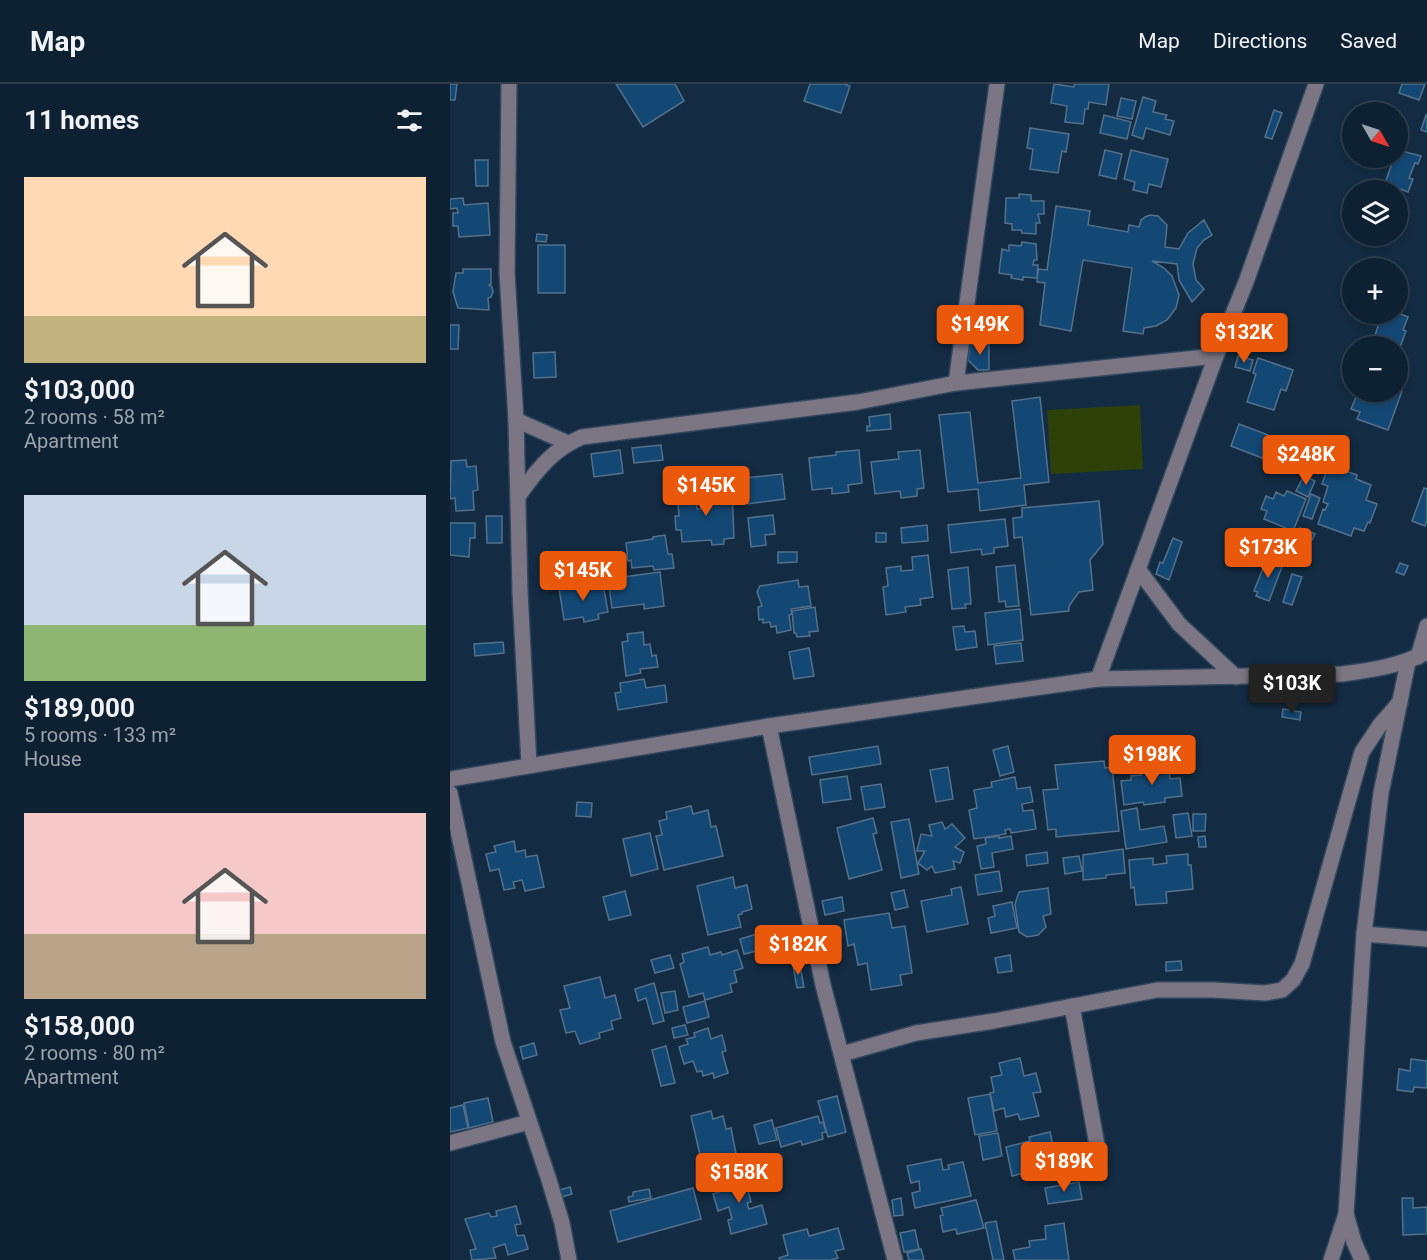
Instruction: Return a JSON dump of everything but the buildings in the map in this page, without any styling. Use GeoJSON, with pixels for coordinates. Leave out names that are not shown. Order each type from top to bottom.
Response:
{"type":"FeatureCollection","features":[{"type":"Feature","properties":{"kind":"street"},"geometry":{"type":"LineString","coordinates":[[509,84],[507,273],[516,420],[520,592],[529,765]]}},
{"type":"Feature","properties":{"kind":"street"},"geometry":{"type":"LineString","coordinates":[[956,383],[997,84]]}},
{"type":"Feature","properties":{"kind":"street"},"geometry":{"type":"LineString","coordinates":[[1098,679],[1215,356],[1246,282],[1316,84]]}},
{"type":"Feature","properties":{"kind":"street"},"geometry":{"type":"LineString","coordinates":[[519,495],[547,458],[568,443],[596,435],[858,402],[956,383],[1215,356]]}},
{"type":"Feature","properties":{"kind":"street"},"geometry":{"type":"LineString","coordinates":[[516,420],[568,443]]}},
{"type":"Feature","properties":{"kind":"street"},"geometry":{"type":"LineString","coordinates":[[1138,569],[1179,624],[1236,677]]}},
{"type":"Feature","properties":{"kind":"street"},"geometry":{"type":"LineString","coordinates":[[1331,1260],[1346,1214],[1364,934],[1381,793],[1400,702],[1418,657],[1427,626]]}},
{"type":"Feature","properties":{"kind":"street"},"geometry":{"type":"LineString","coordinates":[[450,779],[769,726],[1098,679],[1342,674],[1376,669],[1418,657]]}},
{"type":"Feature","properties":{"kind":"street"},"geometry":{"type":"LineString","coordinates":[[842,1054],[916,1033],[1158,990],[1265,993],[1282,990],[1293,980],[1310,942],[1362,752],[1380,725],[1400,702]]}},
{"type":"Feature","properties":{"kind":"street"},"geometry":{"type":"LineString","coordinates":[[769,726],[823,985],[895,1260]]}},
{"type":"Feature","properties":{"kind":"street"},"geometry":{"type":"LineString","coordinates":[[450,793],[503,1042],[562,1223],[569,1260]]}},
{"type":"Feature","properties":{"kind":"street"},"geometry":{"type":"LineString","coordinates":[[1364,934],[1427,939]]}},
{"type":"Feature","properties":{"kind":"street"},"geometry":{"type":"LineString","coordinates":[[1072,1006],[1099,1156]]}},
{"type":"Feature","properties":{"kind":"street"},"geometry":{"type":"LineString","coordinates":[[450,1143],[529,1122]]}},
{"type":"Feature","properties":{"kind":"street"},"geometry":{"type":"LineString","coordinates":[[1346,1214],[1362,1260]]}},
{"type":"Feature","properties":{"kind":"green space"},"geometry":{"type":"Polygon","coordinates":[[[1140,405],[1143,469],[1051,474],[1047,410],[1140,405]]]}}]}
